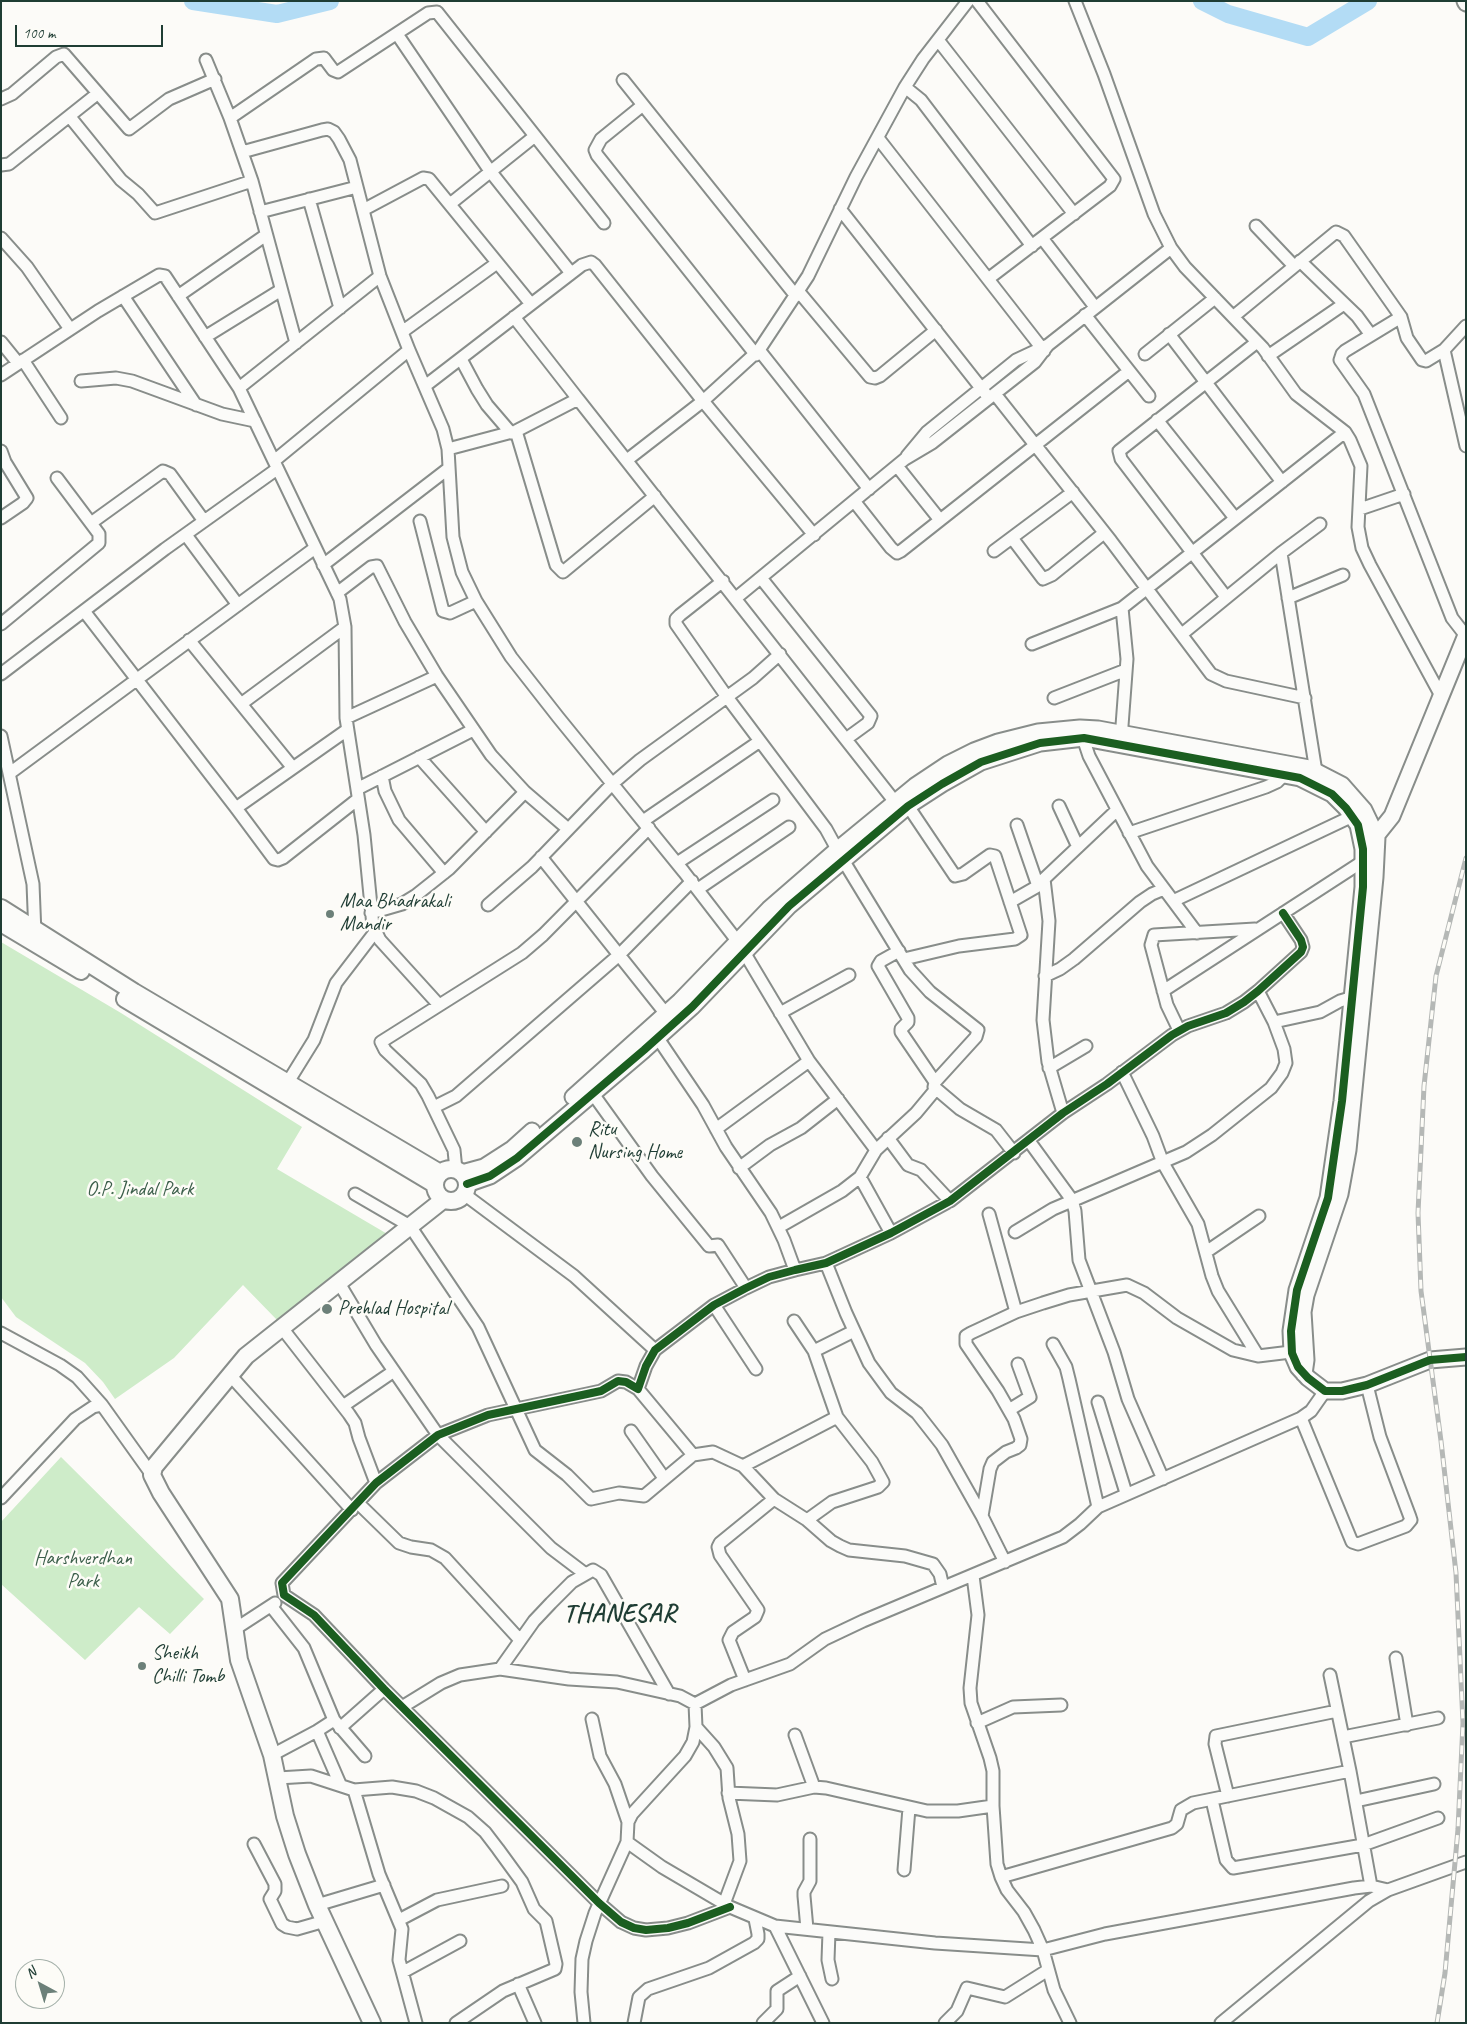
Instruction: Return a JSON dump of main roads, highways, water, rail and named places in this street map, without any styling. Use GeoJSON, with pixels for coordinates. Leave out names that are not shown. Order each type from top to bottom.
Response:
{"type":"FeatureCollection","features":[{"type":"Feature","properties":{"kind":"main road"},"geometry":{"type":"LineString","coordinates":[[1,908],[35,936],[154,1017],[454,1179]]}},
{"type":"Feature","properties":{"kind":"main road"},"geometry":{"type":"LineString","coordinates":[[1,923],[35,936],[454,1179]]}},
{"type":"Feature","properties":{"kind":"main road"},"geometry":{"type":"LineString","coordinates":[[372,2023],[318,1905],[285,1816],[272,1755],[239,1660],[230,1599],[161,1493],[152,1475],[154,1467],[246,1356],[443,1200],[436,1193],[454,1179]]}},
{"type":"Feature","properties":{"kind":"waterway"},"geometry":{"type":"LineString","coordinates":[[193,1],[277,14],[330,1]]}},
{"type":"Feature","properties":{"kind":"waterway"},"geometry":{"type":"LineString","coordinates":[[1202,1],[1228,14],[1308,37],[1368,1]]}},
{"type":"Feature","properties":{"kind":"railway"},"geometry":{"type":"LineString","coordinates":[[1437,2023],[1445,1973],[1458,1829],[1463,1723],[1456,1573],[1421,1291],[1418,1213],[1424,1086],[1436,976],[1466,858]]}},
{"type":"Feature","properties":{"kind":"place","name":"Maa Bhadrakali Mandir"},"geometry":{"type":"Point","coordinates":[330,914]}},
{"type":"Feature","properties":{"kind":"place","name":"Ritu Nursing Home"},"geometry":{"type":"Point","coordinates":[577,1142]}},
{"type":"Feature","properties":{"kind":"place","name":"Prehlad Hospital"},"geometry":{"type":"Point","coordinates":[327,1309]}},
{"type":"Feature","properties":{"kind":"place","name":"Sheikh Chilli Tomb"},"geometry":{"type":"Point","coordinates":[142,1666]}},
{"type":"Feature","properties":{"kind":"district","name":"THANESAR"},"geometry":{"type":"Point","coordinates":[620,1614]}},
{"type":"Feature","properties":{"kind":"park label","name":"O.P. Jindal Park"},"geometry":{"type":"Point","coordinates":[140,1190]}},
{"type":"Feature","properties":{"kind":"park label","name":"Harshverdhan Park"},"geometry":{"type":"Point","coordinates":[83,1570]}}]}
